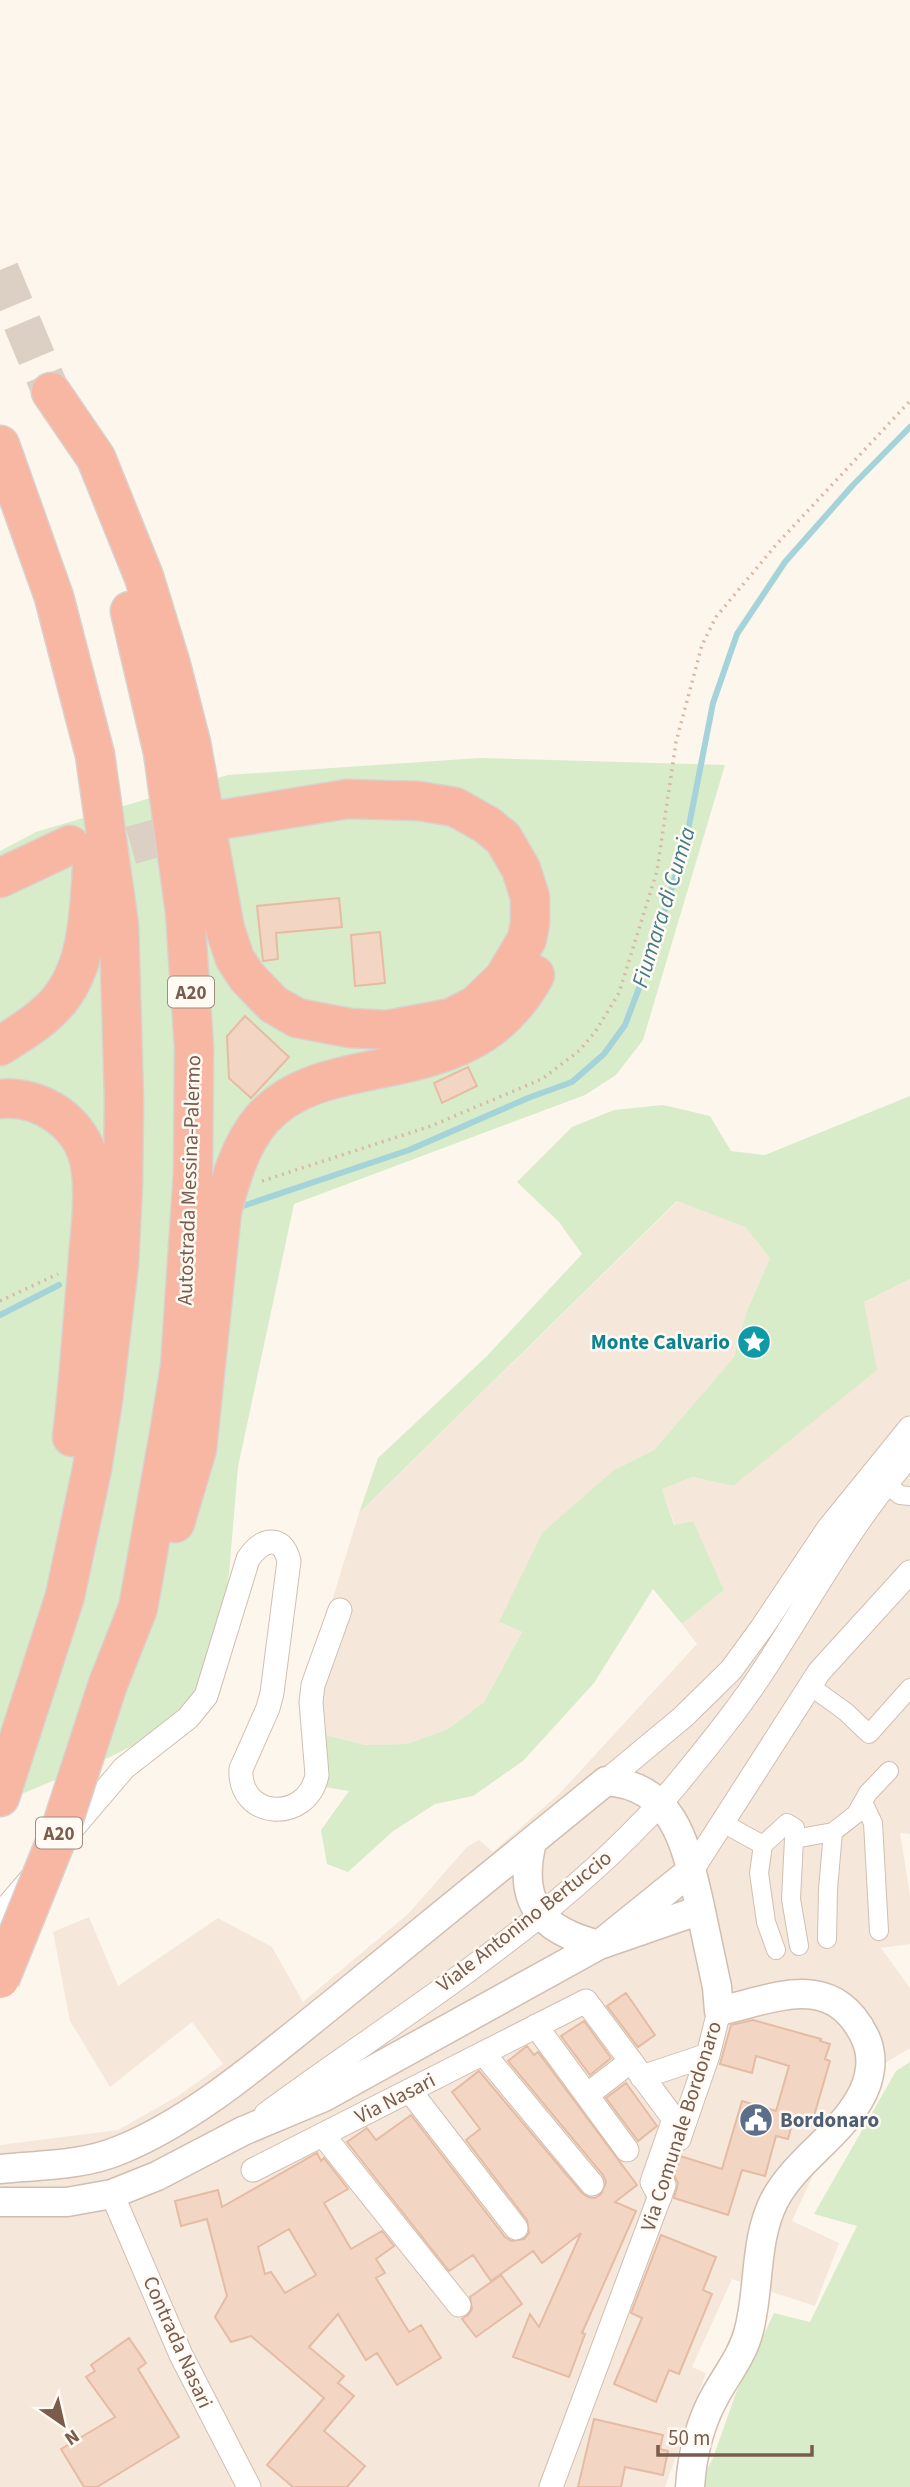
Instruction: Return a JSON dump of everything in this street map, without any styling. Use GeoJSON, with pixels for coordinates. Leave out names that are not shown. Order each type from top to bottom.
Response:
{"type":"FeatureCollection","features":[{"type":"Feature","properties":{"kind":"highway","name":"Autostrada Messina-Palermo"},"geometry":{"type":"LineString","coordinates":[[0,1979],[61,1828],[108,1684],[172,1532],[197,1449],[222,1211],[230,1179],[250,1136],[276,1106],[310,1086],[342,1076],[429,1058],[458,1048],[488,1032],[511,1010],[528,988],[542,963],[549,940],[547,891],[526,845],[512,827],[497,815],[462,795],[416,784],[348,783],[276,790],[218,811],[347,799],[419,800],[455,807],[487,825],[503,838],[521,869],[530,897],[530,923],[527,939],[505,978],[476,1005],[451,1018],[387,1030],[350,1028],[297,1018],[273,1004],[247,977],[235,959],[225,929],[191,743],[144,577],[96,458],[51,392],[123,583],[163,752],[186,912],[194,1047],[193,1173],[182,1339],[172,1416],[138,1608]]}},
{"type":"Feature","properties":{"kind":"highway"},"geometry":{"type":"LineString","coordinates":[[0,445],[54,597],[96,755],[119,925],[124,1099],[119,1264],[92,1469],[65,1596],[0,1797]]}},
{"type":"Feature","properties":{"kind":"highway"},"geometry":{"type":"LineString","coordinates":[[0,1046],[51,1010],[73,979],[82,953],[86,940],[93,853],[96,755]]}},
{"type":"Feature","properties":{"kind":"highway"},"geometry":{"type":"LineString","coordinates":[[0,878],[71,854],[0,892]]}},
{"type":"Feature","properties":{"kind":"highway"},"geometry":{"type":"LineString","coordinates":[[0,1099],[29,1100],[56,1114],[69,1125],[86,1152],[91,1182],[90,1237],[77,1401],[33,1699]]}},
{"type":"Feature","properties":{"kind":"street"},"geometry":{"type":"LineString","coordinates":[[0,2169],[78,2163],[118,2151],[159,2132],[292,2036],[532,1842],[683,1717],[731,1670],[751,1645],[828,1529],[910,1429]]}},
{"type":"Feature","properties":{"kind":"street","name":"Viale Antonino Bertuccio"},"geometry":{"type":"LineString","coordinates":[[0,2202],[67,2202],[112,2194],[157,2176],[243,2131],[484,1957],[539,1914],[605,1858],[659,1803],[710,1744],[752,1687],[844,1542],[910,1455]]}},
{"type":"Feature","properties":{"kind":"street"},"geometry":{"type":"LineString","coordinates":[[886,1484],[900,1495],[910,1496]]}},
{"type":"Feature","properties":{"kind":"street"},"geometry":{"type":"LineString","coordinates":[[0,1915],[124,1768],[197,1709],[212,1680],[248,1559],[260,1545],[268,1542],[276,1542],[282,1546],[289,1561],[272,1693],[242,1769],[241,1778],[249,1796],[267,1809],[279,1810],[301,1802],[315,1785],[317,1775],[311,1702],[313,1685],[340,1610]]}},
{"type":"Feature","properties":{"kind":"street"},"geometry":{"type":"LineString","coordinates":[[243,2131],[324,2098],[599,1945],[681,1881],[691,1870],[810,1686],[834,1654],[910,1572]]}},
{"type":"Feature","properties":{"kind":"street"},"geometry":{"type":"LineString","coordinates":[[810,1686],[846,1712],[869,1734],[910,1688]]}},
{"type":"Feature","properties":{"kind":"street"},"geometry":{"type":"LineString","coordinates":[[794,1839],[833,1832],[856,1814],[868,1793],[889,1771]]}},
{"type":"Feature","properties":{"kind":"street"},"geometry":{"type":"LineString","coordinates":[[606,1781],[624,1782],[659,1803]]}},
{"type":"Feature","properties":{"kind":"street"},"geometry":{"type":"LineString","coordinates":[[863,1802],[873,1823],[879,1931]]}},
{"type":"Feature","properties":{"kind":"street","name":"Via Comunale Bordonaro"},"geometry":{"type":"LineString","coordinates":[[551,2487],[660,2197],[708,2055],[719,2011],[717,1987],[691,1870],[677,1827],[659,1803]]}},
{"type":"Feature","properties":{"kind":"street"},"geometry":{"type":"LineString","coordinates":[[721,1822],[763,1845]]}},
{"type":"Feature","properties":{"kind":"street"},"geometry":{"type":"LineString","coordinates":[[776,1950],[766,1922],[758,1873],[763,1845],[787,1823],[795,1828],[792,1899],[799,1946]]}},
{"type":"Feature","properties":{"kind":"street"},"geometry":{"type":"LineString","coordinates":[[827,1939],[833,1832]]}},
{"type":"Feature","properties":{"kind":"street"},"geometry":{"type":"LineString","coordinates":[[532,1842],[526,1878],[529,1893],[539,1914],[568,1934],[599,1945],[700,1910]]}},
{"type":"Feature","properties":{"kind":"street"},"geometry":{"type":"LineString","coordinates":[[690,2487],[692,2468],[707,2413],[740,2356],[749,2331],[760,2247],[774,2201],[792,2176],[851,2112],[861,2098],[871,2069],[867,2041],[857,2021],[850,2011],[828,1998],[798,1993],[719,2011]]}},
{"type":"Feature","properties":{"kind":"street","name":"Via Nasari"},"geometry":{"type":"LineString","coordinates":[[253,2170],[586,2001],[674,2119],[652,2182],[660,2197]]}},
{"type":"Feature","properties":{"kind":"street"},"geometry":{"type":"LineString","coordinates":[[536,2026],[628,2150]]}},
{"type":"Feature","properties":{"kind":"street"},"geometry":{"type":"LineString","coordinates":[[483,2053],[592,2183]]}},
{"type":"Feature","properties":{"kind":"street"},"geometry":{"type":"LineString","coordinates":[[587,2095],[636,2069],[708,2055]]}},
{"type":"Feature","properties":{"kind":"street"},"geometry":{"type":"LineString","coordinates":[[410,2091],[516,2228]]}},
{"type":"Feature","properties":{"kind":"street"},"geometry":{"type":"LineString","coordinates":[[323,2135],[459,2305]]}},
{"type":"Feature","properties":{"kind":"street","name":"Contrada Nasari"},"geometry":{"type":"LineString","coordinates":[[112,2194],[181,2355],[249,2487]]}},
{"type":"Feature","properties":{"kind":"path"},"geometry":{"type":"LineString","coordinates":[[259,1182],[431,1126],[542,1079],[580,1050],[595,1032],[619,993],[657,871],[676,742],[702,645],[716,617],[775,546],[910,401]]}},
{"type":"Feature","properties":{"kind":"path"},"geometry":{"type":"LineString","coordinates":[[0,1301],[63,1271]]}},
{"type":"Feature","properties":{"kind":"shaded area"},"geometry":{"type":"Polygon","coordinates":[[[678,1201],[745,1227],[770,1258],[746,1313],[734,1357],[654,1450],[614,1470],[500,1623],[522,1632],[484,1702],[448,1729],[407,1744],[365,1745],[326,1735],[307,1682],[359,1513],[678,1201]]]}},
{"type":"Feature","properties":{"kind":"shaded area"},"geometry":{"type":"Polygon","coordinates":[[[910,1279],[910,1834],[900,1833],[910,1895],[910,1944],[881,1948],[910,1988],[910,2048],[856,2081],[792,2221],[839,2243],[815,2306],[732,2279],[692,2367],[706,2373],[665,2487],[0,2487],[0,2145],[118,2130],[178,2096],[223,2064],[192,2022],[110,2087],[70,2021],[53,1932],[89,1917],[118,1986],[218,1918],[272,1947],[303,2002],[408,1914],[467,1847],[479,1840],[493,1852],[560,1793],[697,1644],[682,1624],[724,1590],[692,1521],[675,1526],[662,1489],[693,1477],[733,1486],[864,1302],[910,1279]]]}},
{"type":"Feature","properties":{"kind":"green space"},"geometry":{"type":"Polygon","coordinates":[[[480,758],[725,765],[643,1040],[616,1075],[585,1095],[294,1204],[238,1467],[229,1574],[215,1652],[189,1707],[146,1739],[0,1803],[0,851],[36,832],[228,775],[480,758]]]}},
{"type":"Feature","properties":{"kind":"green space"},"geometry":{"type":"Polygon","coordinates":[[[910,1096],[910,1279],[864,1302],[877,1370],[733,1486],[693,1477],[662,1489],[674,1525],[693,1521],[724,1590],[682,1624],[653,1589],[594,1683],[523,1761],[473,1796],[435,1804],[392,1832],[348,1872],[327,1864],[321,1830],[349,1791],[325,1787],[326,1735],[365,1745],[407,1744],[448,1729],[484,1702],[522,1632],[499,1622],[542,1533],[614,1470],[654,1450],[734,1357],[746,1313],[770,1258],[745,1227],[677,1201],[359,1513],[378,1458],[486,1357],[582,1254],[559,1222],[517,1182],[572,1127],[614,1110],[663,1105],[710,1116],[731,1151],[765,1155],[910,1096]]]}},
{"type":"Feature","properties":{"kind":"green space"},"geometry":{"type":"Polygon","coordinates":[[[910,2062],[910,2487],[698,2487],[713,2458],[736,2393],[774,2313],[810,2322],[857,2226],[814,2214],[896,2071],[910,2062]]]}},
{"type":"Feature","properties":{"kind":"building"},"geometry":{"type":"Polygon","coordinates":[[[339,898],[342,927],[276,933],[278,959],[263,961],[257,906],[339,898]]]}},
{"type":"Feature","properties":{"kind":"building"},"geometry":{"type":"Polygon","coordinates":[[[380,932],[385,983],[355,986],[351,935],[380,932]]]}},
{"type":"Feature","properties":{"kind":"building"},"geometry":{"type":"Polygon","coordinates":[[[245,1016],[289,1057],[251,1098],[229,1078],[227,1036],[245,1016]]]}},
{"type":"Feature","properties":{"kind":"building"},"geometry":{"type":"Polygon","coordinates":[[[468,1067],[477,1086],[442,1103],[434,1083],[468,1067]]]}},
{"type":"Feature","properties":{"kind":"building"},"geometry":{"type":"Polygon","coordinates":[[[626,1993],[655,2035],[638,2047],[607,2006],[626,1993]]]}},
{"type":"Feature","properties":{"kind":"building"},"geometry":{"type":"Polygon","coordinates":[[[753,2020],[821,2039],[820,2041],[830,2044],[825,2059],[830,2061],[811,2126],[793,2121],[788,2139],[776,2136],[765,2176],[742,2170],[728,2215],[674,2198],[678,2183],[674,2175],[680,2156],[722,2169],[742,2101],[776,2111],[789,2066],[756,2056],[752,2073],[720,2064],[731,2025],[753,2020]]]}},
{"type":"Feature","properties":{"kind":"building"},"geometry":{"type":"Polygon","coordinates":[[[584,2021],[611,2058],[590,2075],[561,2036],[584,2021]]]}},
{"type":"Feature","properties":{"kind":"building"},"geometry":{"type":"Polygon","coordinates":[[[527,2046],[534,2055],[538,2052],[637,2185],[615,2202],[636,2211],[582,2333],[585,2334],[569,2377],[513,2357],[530,2314],[539,2327],[581,2233],[542,2263],[533,2251],[491,2281],[473,2255],[449,2271],[347,2142],[367,2128],[376,2140],[411,2115],[505,2237],[511,2241],[524,2239],[529,2233],[527,2220],[466,2140],[480,2129],[452,2092],[479,2071],[582,2193],[595,2198],[601,2194],[606,2182],[508,2061],[527,2046]]]}},
{"type":"Feature","properties":{"kind":"building"},"geometry":{"type":"Polygon","coordinates":[[[626,2083],[657,2126],[638,2141],[606,2098],[626,2083]]]}},
{"type":"Feature","properties":{"kind":"building"},"geometry":{"type":"Polygon","coordinates":[[[317,2153],[321,2161],[324,2158],[348,2189],[324,2203],[351,2249],[382,2231],[394,2246],[376,2259],[385,2273],[376,2278],[409,2332],[421,2325],[441,2358],[397,2385],[377,2353],[366,2360],[338,2314],[309,2347],[344,2376],[338,2383],[354,2396],[324,2431],[365,2466],[347,2487],[293,2487],[267,2465],[324,2398],[251,2336],[231,2342],[215,2317],[227,2296],[207,2219],[181,2226],[175,2201],[218,2190],[222,2207],[317,2153]],[[289,2229],[258,2247],[265,2274],[271,2272],[285,2293],[316,2275],[289,2229]]]}},
{"type":"Feature","properties":{"kind":"building"},"geometry":{"type":"Polygon","coordinates":[[[661,2235],[716,2257],[703,2290],[712,2294],[679,2374],[669,2370],[656,2402],[614,2384],[642,2318],[631,2313],[661,2235]]]}},
{"type":"Feature","properties":{"kind":"building"},"geometry":{"type":"Polygon","coordinates":[[[501,2275],[522,2304],[476,2337],[462,2319],[472,2309],[470,2297],[501,2275]]]}},
{"type":"Feature","properties":{"kind":"building"},"geometry":{"type":"Polygon","coordinates":[[[129,2338],[146,2363],[138,2369],[179,2437],[97,2487],[84,2487],[61,2449],[115,2417],[86,2377],[95,2371],[91,2365],[129,2338]]]}},
{"type":"Feature","properties":{"kind":"building"},"geometry":{"type":"Polygon","coordinates":[[[594,2419],[663,2435],[660,2449],[668,2451],[663,2475],[625,2467],[621,2487],[578,2487],[594,2419]]]}},
{"type":"Feature","properties":{"kind":"waterway","name":"Fiumara di Cumia"},"geometry":{"type":"LineString","coordinates":[[243,1206],[409,1150],[528,1098],[572,1082],[604,1054],[625,1025],[649,962],[686,841],[713,703],[737,634],[785,562],[853,485],[910,427]]}},
{"type":"Feature","properties":{"kind":"waterway","name":"Fiumara di Cumia"},"geometry":{"type":"LineString","coordinates":[[0,1315],[59,1285]]}},
{"type":"Feature","properties":{"kind":"tunnel"},"geometry":{"type":"LineString","coordinates":[[0,270],[51,392]]}},
{"type":"Feature","properties":{"kind":"tunnel"},"geometry":{"type":"LineString","coordinates":[[76,861],[206,824]]}},
{"type":"Feature","properties":{"kind":"place","name":"Monte Calvario"},"geometry":{"type":"Point","coordinates":[754,1342]}},
{"type":"Feature","properties":{"kind":"place","name":"Bordonaro"},"geometry":{"type":"Point","coordinates":[756,2120]}}]}
